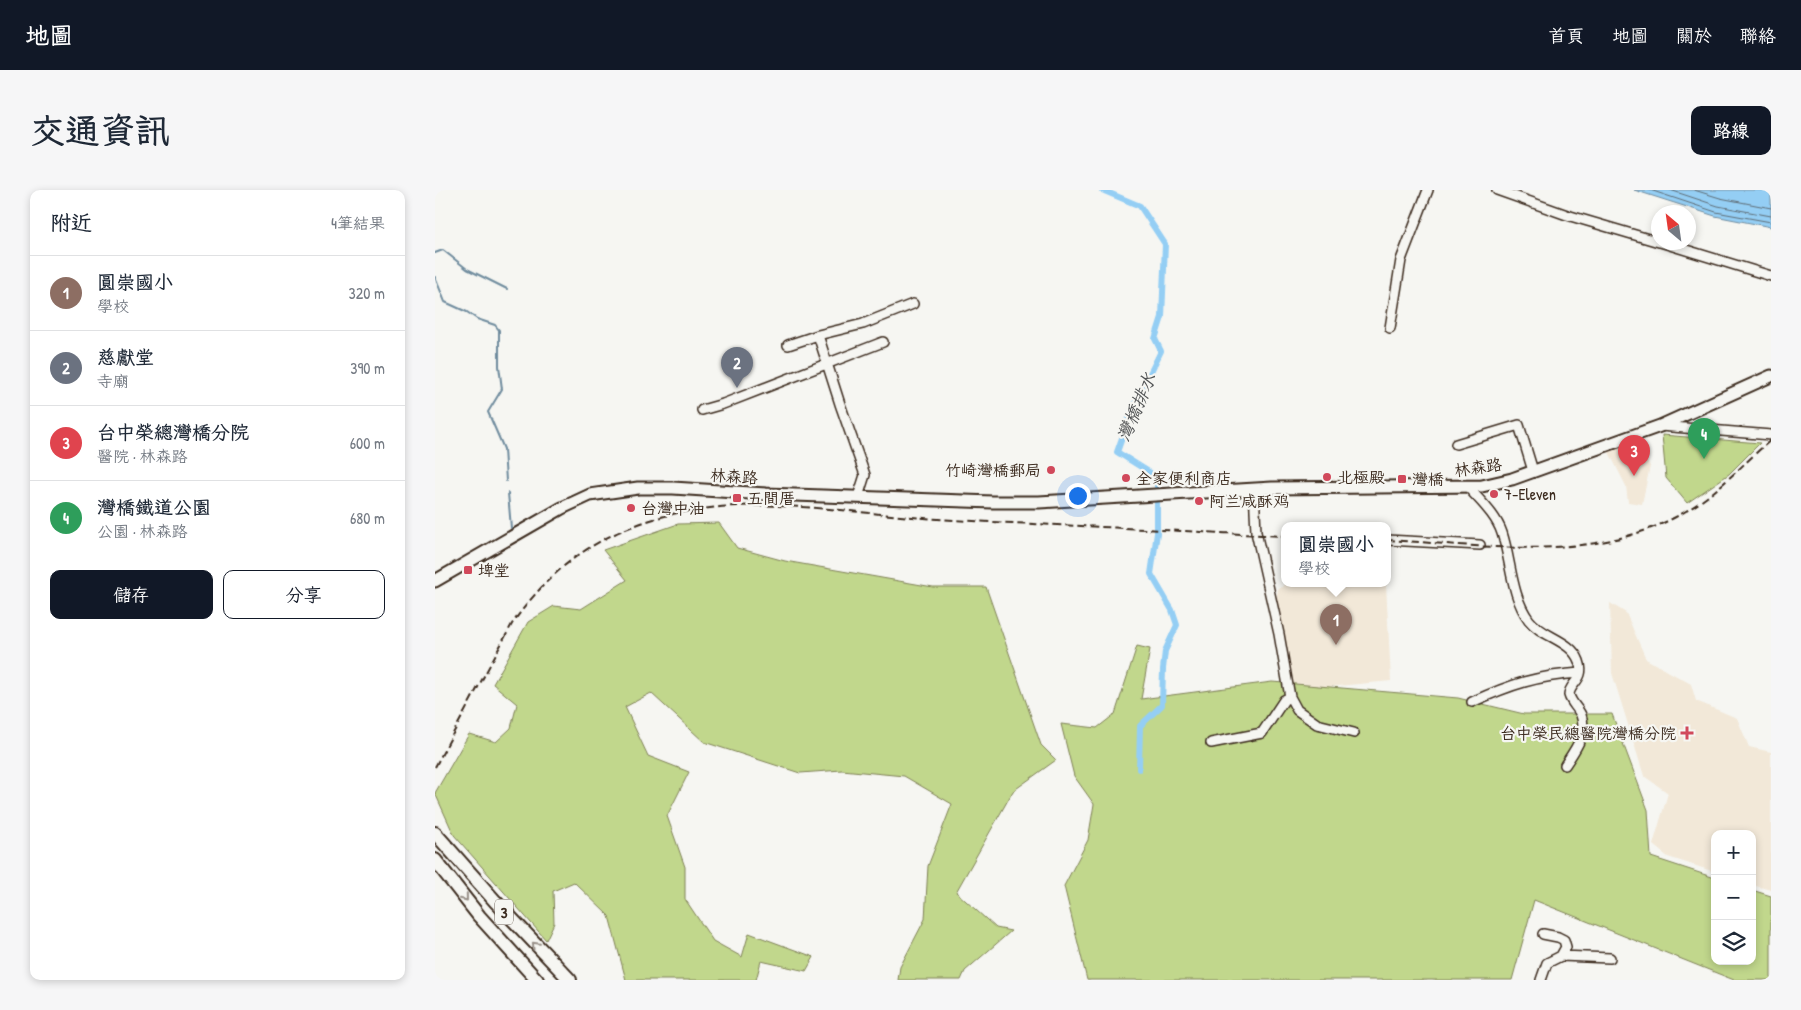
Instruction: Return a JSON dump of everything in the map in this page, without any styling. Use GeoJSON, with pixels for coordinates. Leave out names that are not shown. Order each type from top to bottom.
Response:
{"type":"FeatureCollection","features":[{"type":"Feature","properties":{"kind":"highway","name":"3"},"geometry":{"type":"LineString","coordinates":[[438,837],[533,943],[569,980]]}},
{"type":"Feature","properties":{"kind":"highway","name":"3"},"geometry":{"type":"LineString","coordinates":[[435,860],[479,916],[537,980]]}},
{"type":"Feature","properties":{"kind":"main road","name":"林森路"},"geometry":{"type":"LineString","coordinates":[[435,581],[561,508],[590,495],[638,488],[993,502],[1039,502],[1254,489],[1482,486],[1512,479],[1660,426],[1771,376]]}},
{"type":"Feature","properties":{"kind":"street"},"geometry":{"type":"LineString","coordinates":[[1390,328],[1401,260],[1428,190]]}},
{"type":"Feature","properties":{"kind":"street"},"geometry":{"type":"LineString","coordinates":[[1497,190],[1567,215],[1651,240]]}},
{"type":"Feature","properties":{"kind":"street"},"geometry":{"type":"LineString","coordinates":[[1685,250],[1771,276]]}},
{"type":"Feature","properties":{"kind":"street"},"geometry":{"type":"LineString","coordinates":[[788,345],[818,335],[863,324],[913,304]]}},
{"type":"Feature","properties":{"kind":"street"},"geometry":{"type":"LineString","coordinates":[[818,335],[865,475],[858,497]]}},
{"type":"Feature","properties":{"kind":"street"},"geometry":{"type":"LineString","coordinates":[[702,410],[723,404],[883,342]]}},
{"type":"Feature","properties":{"kind":"street"},"geometry":{"type":"LineString","coordinates":[[1456,444],[1519,425],[1533,471]]}},
{"type":"Feature","properties":{"kind":"street"},"geometry":{"type":"LineString","coordinates":[[1660,426],[1771,435]]}},
{"type":"Feature","properties":{"kind":"street"},"geometry":{"type":"LineString","coordinates":[[1468,487],[1494,517],[1502,532],[1520,602],[1529,620],[1541,631],[1566,644],[1578,660],[1580,673],[1578,681],[1569,691],[1569,695],[1582,717],[1583,725],[1578,745],[1565,765]]}},
{"type":"Feature","properties":{"kind":"street"},"geometry":{"type":"LineString","coordinates":[[1254,489],[1256,532],[1279,634],[1290,697],[1297,710],[1317,724],[1354,733]]}},
{"type":"Feature","properties":{"kind":"street"},"geometry":{"type":"LineString","coordinates":[[1391,540],[1480,545]]}},
{"type":"Feature","properties":{"kind":"street"},"geometry":{"type":"LineString","coordinates":[[1472,702],[1507,686],[1524,681],[1552,675],[1580,673]]}},
{"type":"Feature","properties":{"kind":"street"},"geometry":{"type":"LineString","coordinates":[[1211,743],[1262,733],[1284,700],[1290,697]]}},
{"type":"Feature","properties":{"kind":"street"},"geometry":{"type":"LineString","coordinates":[[1543,934],[1558,936],[1564,940],[1566,947],[1561,956]]}},
{"type":"Feature","properties":{"kind":"street"},"geometry":{"type":"LineString","coordinates":[[1541,980],[1547,963],[1561,956],[1610,958]]}},
{"type":"Feature","properties":{"kind":"shaded area"},"geometry":{"type":"Polygon","coordinates":[[[1635,440],[1650,466],[1642,504],[1628,502],[1626,486],[1608,450],[1635,440]]]}},
{"type":"Feature","properties":{"kind":"shaded area"},"geometry":{"type":"Polygon","coordinates":[[[1282,587],[1386,587],[1391,681],[1294,690],[1274,610],[1278,589],[1282,587]]]}},
{"type":"Feature","properties":{"kind":"shaded area","name":"台中榮民總醫院灣橋分院"},"geometry":{"type":"Polygon","coordinates":[[[1610,603],[1626,613],[1646,659],[1691,684],[1696,701],[1737,718],[1749,747],[1771,752],[1771,890],[1756,886],[1756,830],[1711,830],[1711,871],[1668,857],[1653,845],[1668,793],[1644,776],[1612,673],[1610,603]]]}},
{"type":"Feature","properties":{"kind":"green space"},"geometry":{"type":"Polygon","coordinates":[[[1662,435],[1760,443],[1729,474],[1687,503],[1666,478],[1662,435]]]}},
{"type":"Feature","properties":{"kind":"green space"},"geometry":{"type":"Polygon","coordinates":[[[719,523],[737,548],[785,561],[933,587],[986,587],[1041,745],[1056,760],[1013,791],[956,892],[996,928],[1011,931],[965,971],[961,980],[898,980],[900,967],[925,919],[928,866],[952,804],[904,776],[842,770],[800,773],[704,742],[651,693],[625,707],[648,756],[689,772],[667,816],[685,867],[685,899],[713,941],[742,957],[749,933],[814,957],[806,971],[761,961],[756,980],[626,980],[609,916],[574,882],[553,891],[554,923],[546,940],[454,835],[435,793],[469,734],[496,742],[511,728],[517,704],[493,684],[528,622],[554,606],[581,609],[627,580],[603,550],[678,524],[719,523]]]}},
{"type":"Feature","properties":{"kind":"green space"},"geometry":{"type":"Polygon","coordinates":[[[1137,646],[1150,649],[1141,699],[1272,682],[1458,698],[1524,714],[1612,714],[1648,810],[1651,857],[1711,877],[1711,965],[1756,965],[1756,891],[1771,896],[1771,980],[1734,980],[1534,900],[1512,980],[1087,980],[1064,886],[1088,840],[1094,804],[1074,776],[1061,724],[1097,728],[1115,714],[1137,646]]]}},
{"type":"Feature","properties":{"kind":"water"},"geometry":{"type":"Polygon","coordinates":[[[1634,190],[1771,190],[1771,227],[1715,216],[1696,210],[1696,205],[1681,205],[1634,190]]]}},
{"type":"Feature","properties":{"kind":"waterway","name":"灣橋排水"},"geometry":{"type":"LineString","coordinates":[[1102,190],[1140,206],[1165,244],[1162,317],[1155,339],[1161,351],[1132,410],[1117,452],[1157,477],[1157,533],[1151,574],[1172,610],[1177,625],[1165,651],[1162,705],[1140,726],[1139,769]]}},
{"type":"Feature","properties":{"kind":"waterway"},"geometry":{"type":"LineString","coordinates":[[435,253],[443,250],[467,269],[507,289]]}},
{"type":"Feature","properties":{"kind":"waterway"},"geometry":{"type":"LineString","coordinates":[[435,277],[445,302],[477,319],[495,325],[499,330],[499,366],[502,389],[488,412],[504,449],[506,481]]}},
{"type":"Feature","properties":{"kind":"waterway"},"geometry":{"type":"LineString","coordinates":[[508,493],[511,528]]}},
{"type":"Feature","properties":{"kind":"railway"},"geometry":{"type":"LineString","coordinates":[[1391,540],[1540,548],[1616,539],[1652,528],[1698,504],[1720,487],[1771,440]]}},
{"type":"Feature","properties":{"kind":"railway"},"geometry":{"type":"LineString","coordinates":[[435,767],[512,624],[541,588],[557,572],[591,547],[610,536],[654,519],[688,511],[723,507],[759,506],[831,509],[956,520],[1281,536]]}},
{"type":"Feature","properties":{"kind":"place","name":"慈獻堂"},"geometry":{"type":"Point","coordinates":[737,388]}},
{"type":"Feature","properties":{"kind":"place","name":"灣橋鐵道公園"},"geometry":{"type":"Point","coordinates":[1704,459]}},
{"type":"Feature","properties":{"kind":"place","name":"竹崎灣橋郵局"},"geometry":{"type":"Point","coordinates":[1051,470]}},
{"type":"Feature","properties":{"kind":"place","name":"台中榮總灣橋分院"},"geometry":{"type":"Point","coordinates":[1634,476]}},
{"type":"Feature","properties":{"kind":"place","name":"北極殿"},"geometry":{"type":"Point","coordinates":[1327,477]}},
{"type":"Feature","properties":{"kind":"place","name":"全家便利商店"},"geometry":{"type":"Point","coordinates":[1126,478]}},
{"type":"Feature","properties":{"kind":"place","name":"灣橋"},"geometry":{"type":"Point","coordinates":[1402,479]}},
{"type":"Feature","properties":{"kind":"place","name":"7-Eleven"},"geometry":{"type":"Point","coordinates":[1494,494]}},
{"type":"Feature","properties":{"kind":"place","name":"五間厝"},"geometry":{"type":"Point","coordinates":[737,498]}},
{"type":"Feature","properties":{"kind":"place","name":"阿兰咸酥鸡"},"geometry":{"type":"Point","coordinates":[1199,501]}},
{"type":"Feature","properties":{"kind":"place","name":"台灣中油"},"geometry":{"type":"Point","coordinates":[631,508]}},
{"type":"Feature","properties":{"kind":"place","name":"埤堂"},"geometry":{"type":"Point","coordinates":[468,570]}},
{"type":"Feature","properties":{"kind":"place","name":"圓崇國小"},"geometry":{"type":"Point","coordinates":[1336,645]}},
{"type":"Feature","properties":{"kind":"place","name":"台中榮民總醫院灣橋分院"},"geometry":{"type":"Point","coordinates":[1687,733]}}]}
